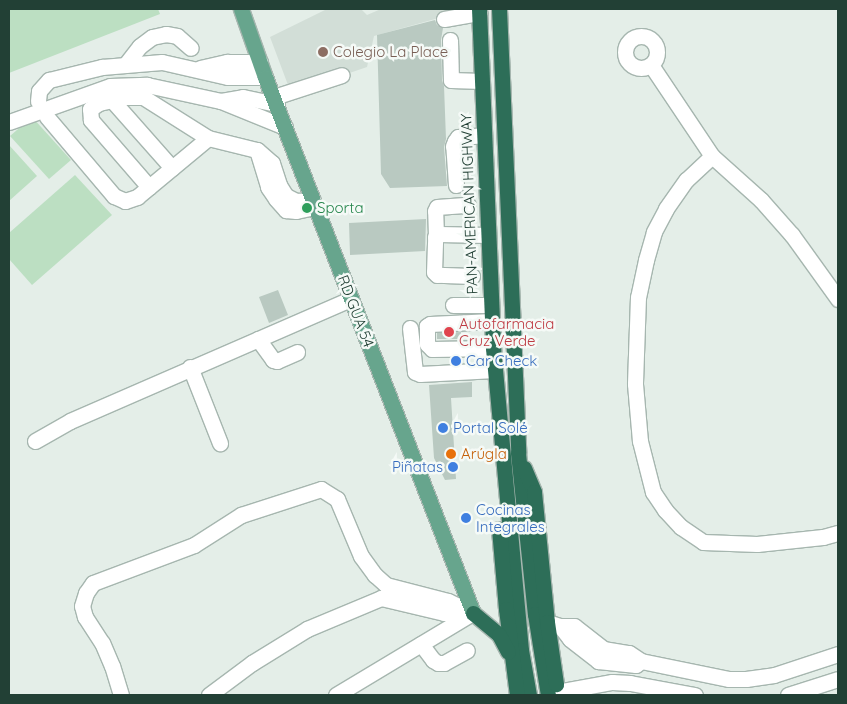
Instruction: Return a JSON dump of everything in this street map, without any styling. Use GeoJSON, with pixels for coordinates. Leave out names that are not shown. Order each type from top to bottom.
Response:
{"type":"FeatureCollection","features":[{"type":"Feature","properties":{"kind":"highway"},"geometry":{"type":"LineString","coordinates":[[500,9],[518,453],[535,614],[554,694]]}},
{"type":"Feature","properties":{"kind":"highway","name":"PAN-AMERICAN HIGHWAY"},"geometry":{"type":"LineString","coordinates":[[479,11],[497,403],[521,650],[529,695]]}},
{"type":"Feature","properties":{"kind":"highway"},"geometry":{"type":"LineString","coordinates":[[497,403],[493,430],[506,608],[517,695]]}},
{"type":"Feature","properties":{"kind":"highway"},"geometry":{"type":"LineString","coordinates":[[518,453],[534,492],[554,624],[554,694]]}},
{"type":"Feature","properties":{"kind":"highway"},"geometry":{"type":"LineString","coordinates":[[472,613],[492,622],[498,622],[506,608]]}},
{"type":"Feature","properties":{"kind":"highway"},"geometry":{"type":"LineString","coordinates":[[472,613],[502,639],[513,670]]}},
{"type":"Feature","properties":{"kind":"main road","name":"RD GUA 54"},"geometry":{"type":"LineString","coordinates":[[241,9],[265,77],[472,613]]}},
{"type":"Feature","properties":{"kind":"street"},"geometry":{"type":"LineString","coordinates":[[444,19],[479,11]]}},
{"type":"Feature","properties":{"kind":"street"},"geometry":{"type":"LineString","coordinates":[[125,65],[140,46],[152,37],[166,34],[177,36],[191,48]]}},
{"type":"Feature","properties":{"kind":"street"},"geometry":{"type":"LineString","coordinates":[[450,40],[451,80],[482,82]]}},
{"type":"Feature","properties":{"kind":"street"},"geometry":{"type":"LineString","coordinates":[[38,101],[39,91],[49,80],[102,67],[162,62],[228,77],[265,77]]}},
{"type":"Feature","properties":{"kind":"street"},"geometry":{"type":"LineString","coordinates":[[196,69],[227,62],[260,62]]}},
{"type":"Feature","properties":{"kind":"street"},"geometry":{"type":"LineString","coordinates":[[651,65],[712,156],[761,200],[792,235],[838,299]]}},
{"type":"Feature","properties":{"kind":"street"},"geometry":{"type":"LineString","coordinates":[[221,101],[235,97],[275,100],[342,75]]}},
{"type":"Feature","properties":{"kind":"street"},"geometry":{"type":"LineString","coordinates":[[9,122],[110,86],[147,84],[221,101],[285,127]]}},
{"type":"Feature","properties":{"kind":"street"},"geometry":{"type":"LineString","coordinates":[[149,187],[90,120],[90,109],[98,103],[111,99],[143,97],[208,138],[257,150],[272,163],[279,186],[286,196],[296,201],[314,203]]}},
{"type":"Feature","properties":{"kind":"street"},"geometry":{"type":"LineString","coordinates":[[111,99],[172,168]]}},
{"type":"Feature","properties":{"kind":"street"},"geometry":{"type":"LineString","coordinates":[[47,117],[117,198],[125,201],[133,199],[149,187],[208,138]]}},
{"type":"Feature","properties":{"kind":"street"},"geometry":{"type":"LineString","coordinates":[[456,185],[453,146],[455,141],[458,137],[484,134]]}},
{"type":"Feature","properties":{"kind":"street"},"geometry":{"type":"LineString","coordinates":[[712,156],[686,180],[666,209],[651,241],[638,297],[635,384],[640,441],[654,492],[665,510],[681,527],[703,542],[757,544],[823,537],[838,533]]}},
{"type":"Feature","properties":{"kind":"street"},"geometry":{"type":"LineString","coordinates":[[468,205],[437,207],[435,211],[434,272],[441,276],[472,276]]}},
{"type":"Feature","properties":{"kind":"street"},"geometry":{"type":"LineString","coordinates":[[436,235],[488,236]]}},
{"type":"Feature","properties":{"kind":"street"},"geometry":{"type":"LineString","coordinates":[[35,441],[70,421],[190,367],[352,299]]}},
{"type":"Feature","properties":{"kind":"street"},"geometry":{"type":"LineString","coordinates":[[453,305],[491,305]]}},
{"type":"Feature","properties":{"kind":"street"},"geometry":{"type":"LineString","coordinates":[[492,321],[430,324],[427,326],[427,344],[432,349],[493,348]]}},
{"type":"Feature","properties":{"kind":"street"},"geometry":{"type":"LineString","coordinates":[[410,328],[415,372],[420,374],[495,370]]}},
{"type":"Feature","properties":{"kind":"street"},"geometry":{"type":"LineString","coordinates":[[258,339],[273,360],[277,361],[297,352]]}},
{"type":"Feature","properties":{"kind":"street"},"geometry":{"type":"LineString","coordinates":[[190,367],[220,443]]}},
{"type":"Feature","properties":{"kind":"street"},"geometry":{"type":"LineString","coordinates":[[121,695],[102,643],[85,616],[82,606],[86,593],[97,580],[194,545],[241,515],[321,489],[337,500],[352,539],[365,563],[384,591],[444,613],[472,613]]}},
{"type":"Feature","properties":{"kind":"street"},"geometry":{"type":"LineString","coordinates":[[209,695],[252,663],[307,629],[384,591]]}},
{"type":"Feature","properties":{"kind":"street"},"geometry":{"type":"LineString","coordinates":[[336,695],[472,613]]}},
{"type":"Feature","properties":{"kind":"street"},"geometry":{"type":"LineString","coordinates":[[554,624],[598,661],[636,665],[641,661],[729,679],[746,679],[774,675],[838,654]]}},
{"type":"Feature","properties":{"kind":"street"},"geometry":{"type":"LineString","coordinates":[[421,644],[432,660],[438,663],[444,663],[467,650]]}},
{"type":"Feature","properties":{"kind":"street"},"geometry":{"type":"LineString","coordinates":[[788,695],[838,679]]}},
{"type":"Feature","properties":{"kind":"street"},"geometry":{"type":"LineString","coordinates":[[554,694],[612,682],[630,683],[695,695]]}},
{"type":"Feature","properties":{"kind":"shaded area","name":"Colegio La Place"},"geometry":{"type":"Polygon","coordinates":[[[327,9],[361,9],[367,15],[381,9],[471,9],[374,36],[367,67],[291,93],[270,37],[327,9]]]}},
{"type":"Feature","properties":{"kind":"green space"},"geometry":{"type":"Polygon","coordinates":[[[9,9],[158,9],[160,14],[9,73],[9,9]]]}},
{"type":"Feature","properties":{"kind":"green space"},"geometry":{"type":"Polygon","coordinates":[[[32,117],[71,160],[49,179],[10,136],[32,117]]]}},
{"type":"Feature","properties":{"kind":"green space"},"geometry":{"type":"Polygon","coordinates":[[[9,145],[37,176],[9,201],[9,145]]]}},
{"type":"Feature","properties":{"kind":"green space"},"geometry":{"type":"Polygon","coordinates":[[[75,175],[112,215],[32,285],[9,259],[9,233],[75,175]]]}},
{"type":"Feature","properties":{"kind":"building"},"geometry":{"type":"Polygon","coordinates":[[[435,20],[437,25],[443,28],[441,40],[442,80],[444,86],[446,139],[444,147],[447,186],[390,188],[381,174],[377,35],[435,20]]]}},
{"type":"Feature","properties":{"kind":"building"},"geometry":{"type":"Polygon","coordinates":[[[426,219],[425,251],[350,255],[349,223],[426,219]]]}},
{"type":"Feature","properties":{"kind":"building"},"geometry":{"type":"Polygon","coordinates":[[[278,290],[288,315],[269,323],[259,297],[278,290]]]}},
{"type":"Feature","properties":{"kind":"building"},"geometry":{"type":"Polygon","coordinates":[[[461,332],[461,339],[437,339],[437,333],[461,332]]]}},
{"type":"Feature","properties":{"kind":"building","name":"Portal Solé"},"geometry":{"type":"Polygon","coordinates":[[[472,382],[472,397],[451,398],[456,479],[445,480],[434,458],[429,385],[472,382]]]}},
{"type":"Feature","properties":{"kind":"place","name":"Colegio La Place"},"geometry":{"type":"Point","coordinates":[323,52]}},
{"type":"Feature","properties":{"kind":"place","name":"Sporta"},"geometry":{"type":"Point","coordinates":[307,208]}},
{"type":"Feature","properties":{"kind":"place","name":"Autofarmacia Cruz Verde"},"geometry":{"type":"Point","coordinates":[449,332]}},
{"type":"Feature","properties":{"kind":"place","name":"Car Check"},"geometry":{"type":"Point","coordinates":[456,361]}},
{"type":"Feature","properties":{"kind":"place","name":"Portal Solé"},"geometry":{"type":"Point","coordinates":[443,428]}},
{"type":"Feature","properties":{"kind":"place","name":"Arúgla"},"geometry":{"type":"Point","coordinates":[451,454]}},
{"type":"Feature","properties":{"kind":"place","name":"Piñatas"},"geometry":{"type":"Point","coordinates":[453,467]}},
{"type":"Feature","properties":{"kind":"place","name":"Cocinas Integrales"},"geometry":{"type":"Point","coordinates":[466,518]}}]}
